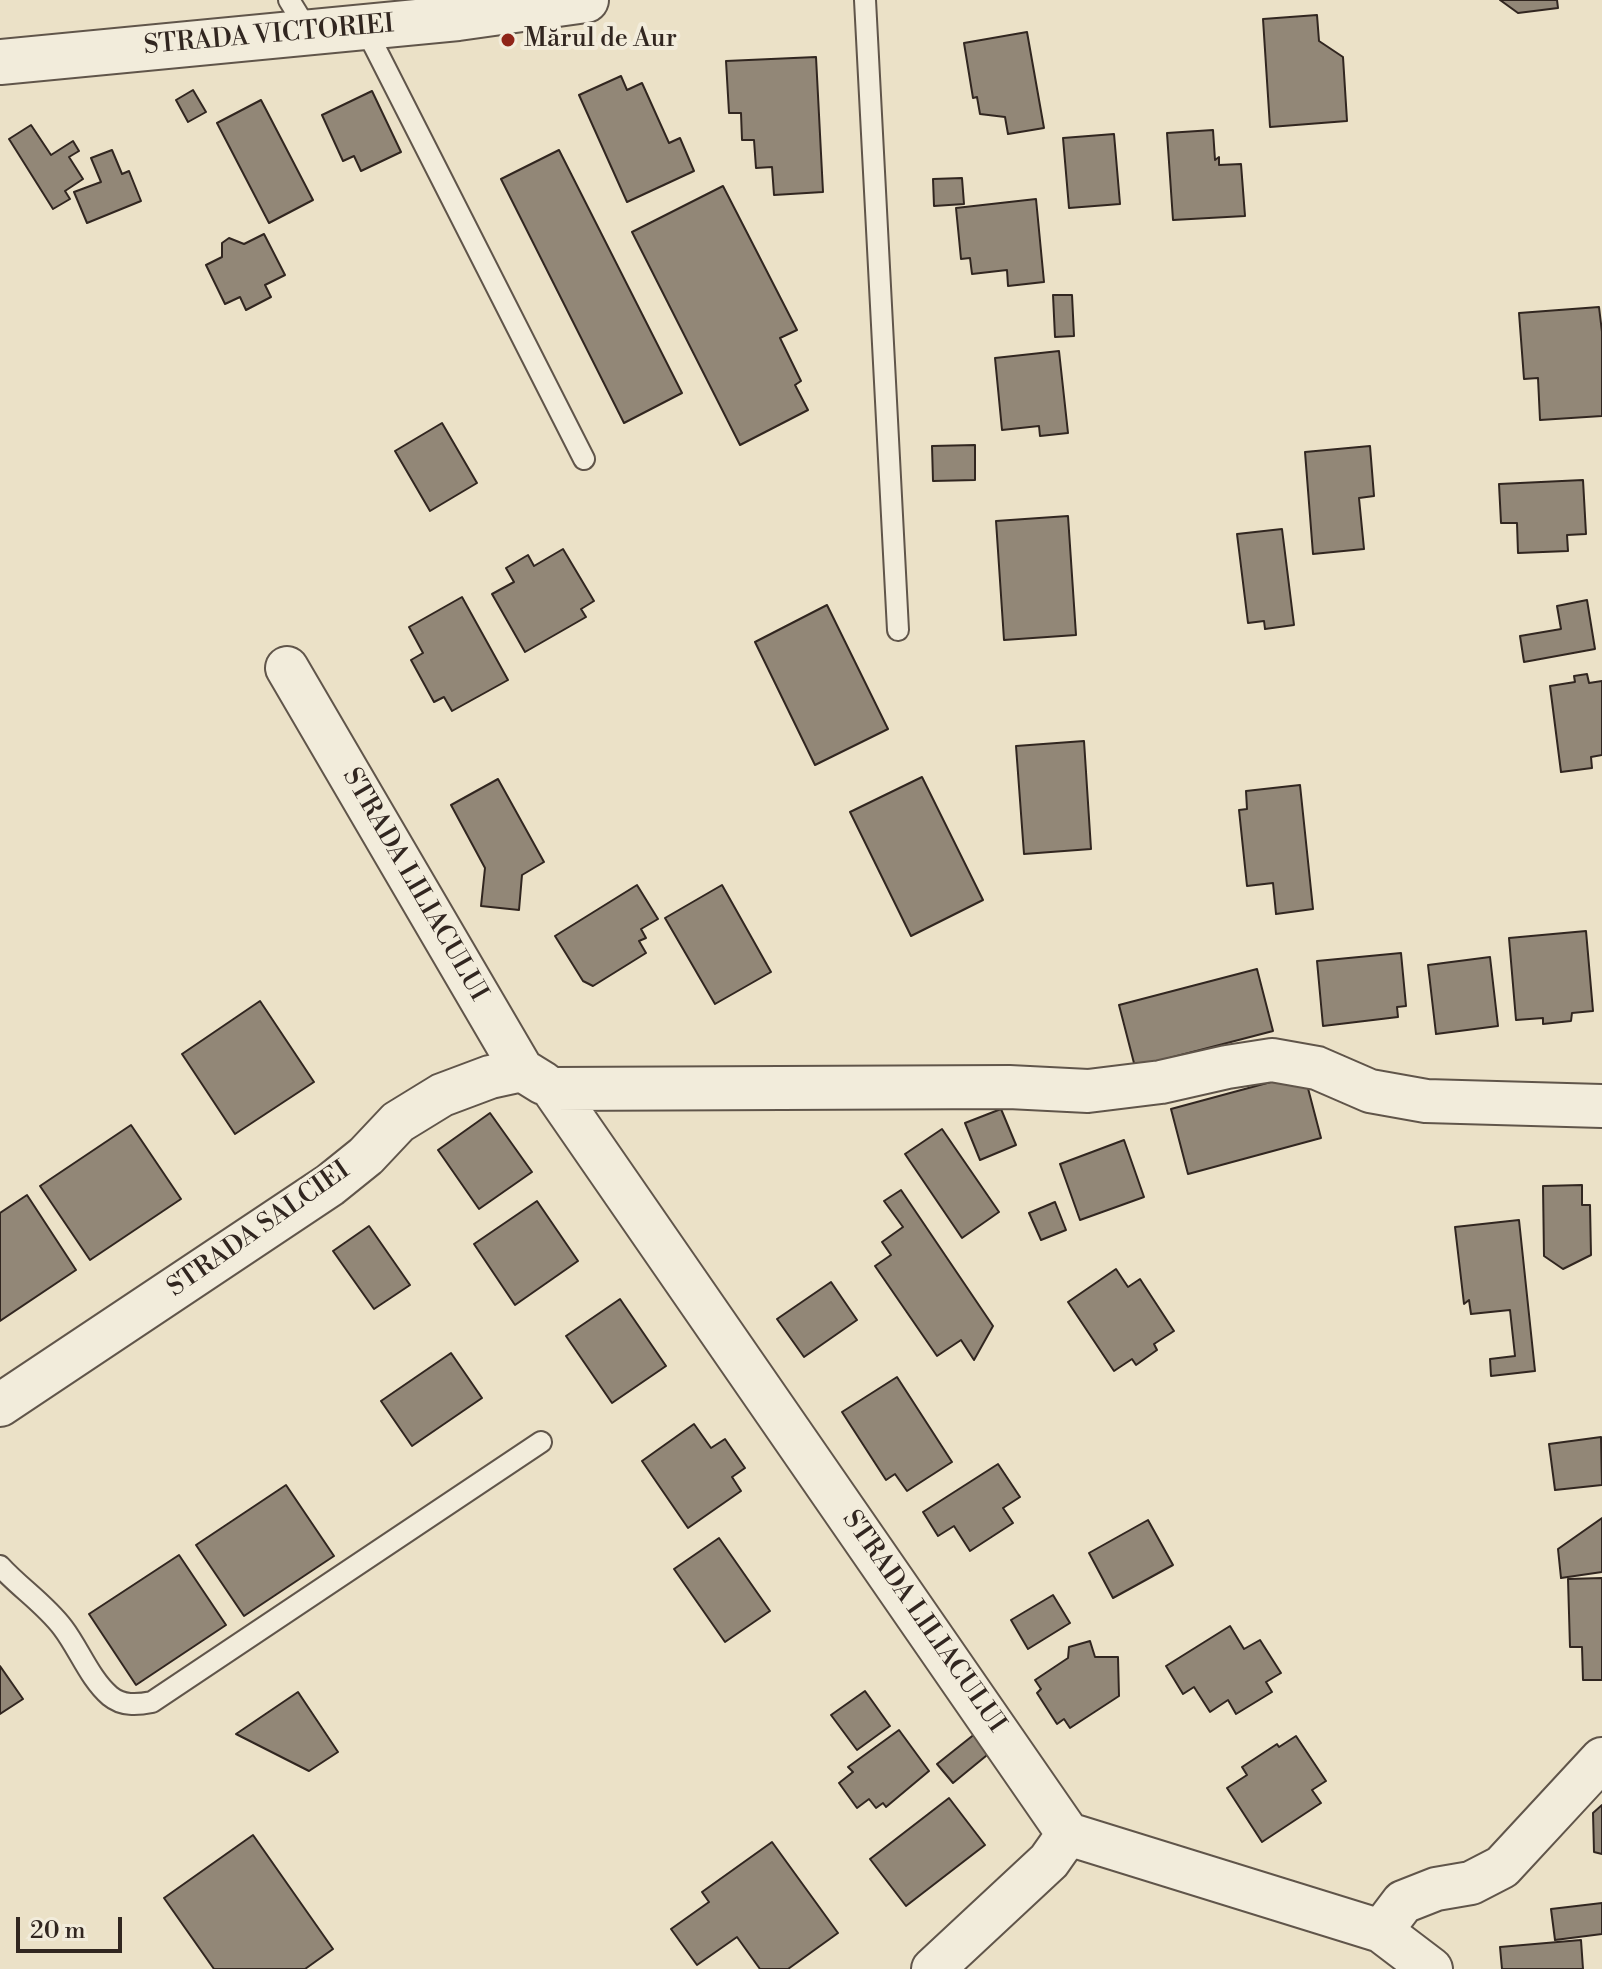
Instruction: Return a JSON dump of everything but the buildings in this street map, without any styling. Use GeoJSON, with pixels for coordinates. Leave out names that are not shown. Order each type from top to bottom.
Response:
{"type":"FeatureCollection","features":[{"type":"Feature","properties":{"kind":"street","name":"STRADA VICTORIEI"},"geometry":{"type":"LineString","coordinates":[[0,62],[299,15],[364,26],[452,9],[586,0]]}},
{"type":"Feature","properties":{"kind":"street","name":"STRADA LILIACULUI"},"geometry":{"type":"LineString","coordinates":[[287,668],[538,1080],[1068,1834]]}},
{"type":"Feature","properties":{"kind":"street"},"geometry":{"type":"LineString","coordinates":[[538,1080],[1009,1087],[1088,1091],[1161,1082],[1272,1060],[1317,1068],[1370,1091],[1426,1101],[1602,1106]]}},
{"type":"Feature","properties":{"kind":"street","name":"STRADA SALCIEI"},"geometry":{"type":"LineString","coordinates":[[0,1405],[330,1185],[366,1156],[398,1122],[442,1095],[490,1077],[538,1080]]}},
{"type":"Feature","properties":{"kind":"street"},"geometry":{"type":"LineString","coordinates":[[1381,1931],[1403,1902],[1436,1889],[1471,1883],[1502,1867],[1602,1759]]}},
{"type":"Feature","properties":{"kind":"street"},"geometry":{"type":"LineString","coordinates":[[933,1969],[1049,1861],[1068,1834],[1381,1931],[1429,1968]]}},
{"type":"Feature","properties":{"kind":"lane"},"geometry":{"type":"LineString","coordinates":[[865,0],[898,630]]}},
{"type":"Feature","properties":{"kind":"lane"},"geometry":{"type":"LineString","coordinates":[[364,26],[584,459]]}},
{"type":"Feature","properties":{"kind":"lane"},"geometry":{"type":"LineString","coordinates":[[0,1566],[28,1590],[62,1627],[111,1697],[125,1704],[152,1702],[541,1442]]}},
{"type":"Feature","properties":{"kind":"place","name":"Mărul de Aur"},"geometry":{"type":"Point","coordinates":[508,40]}}]}
